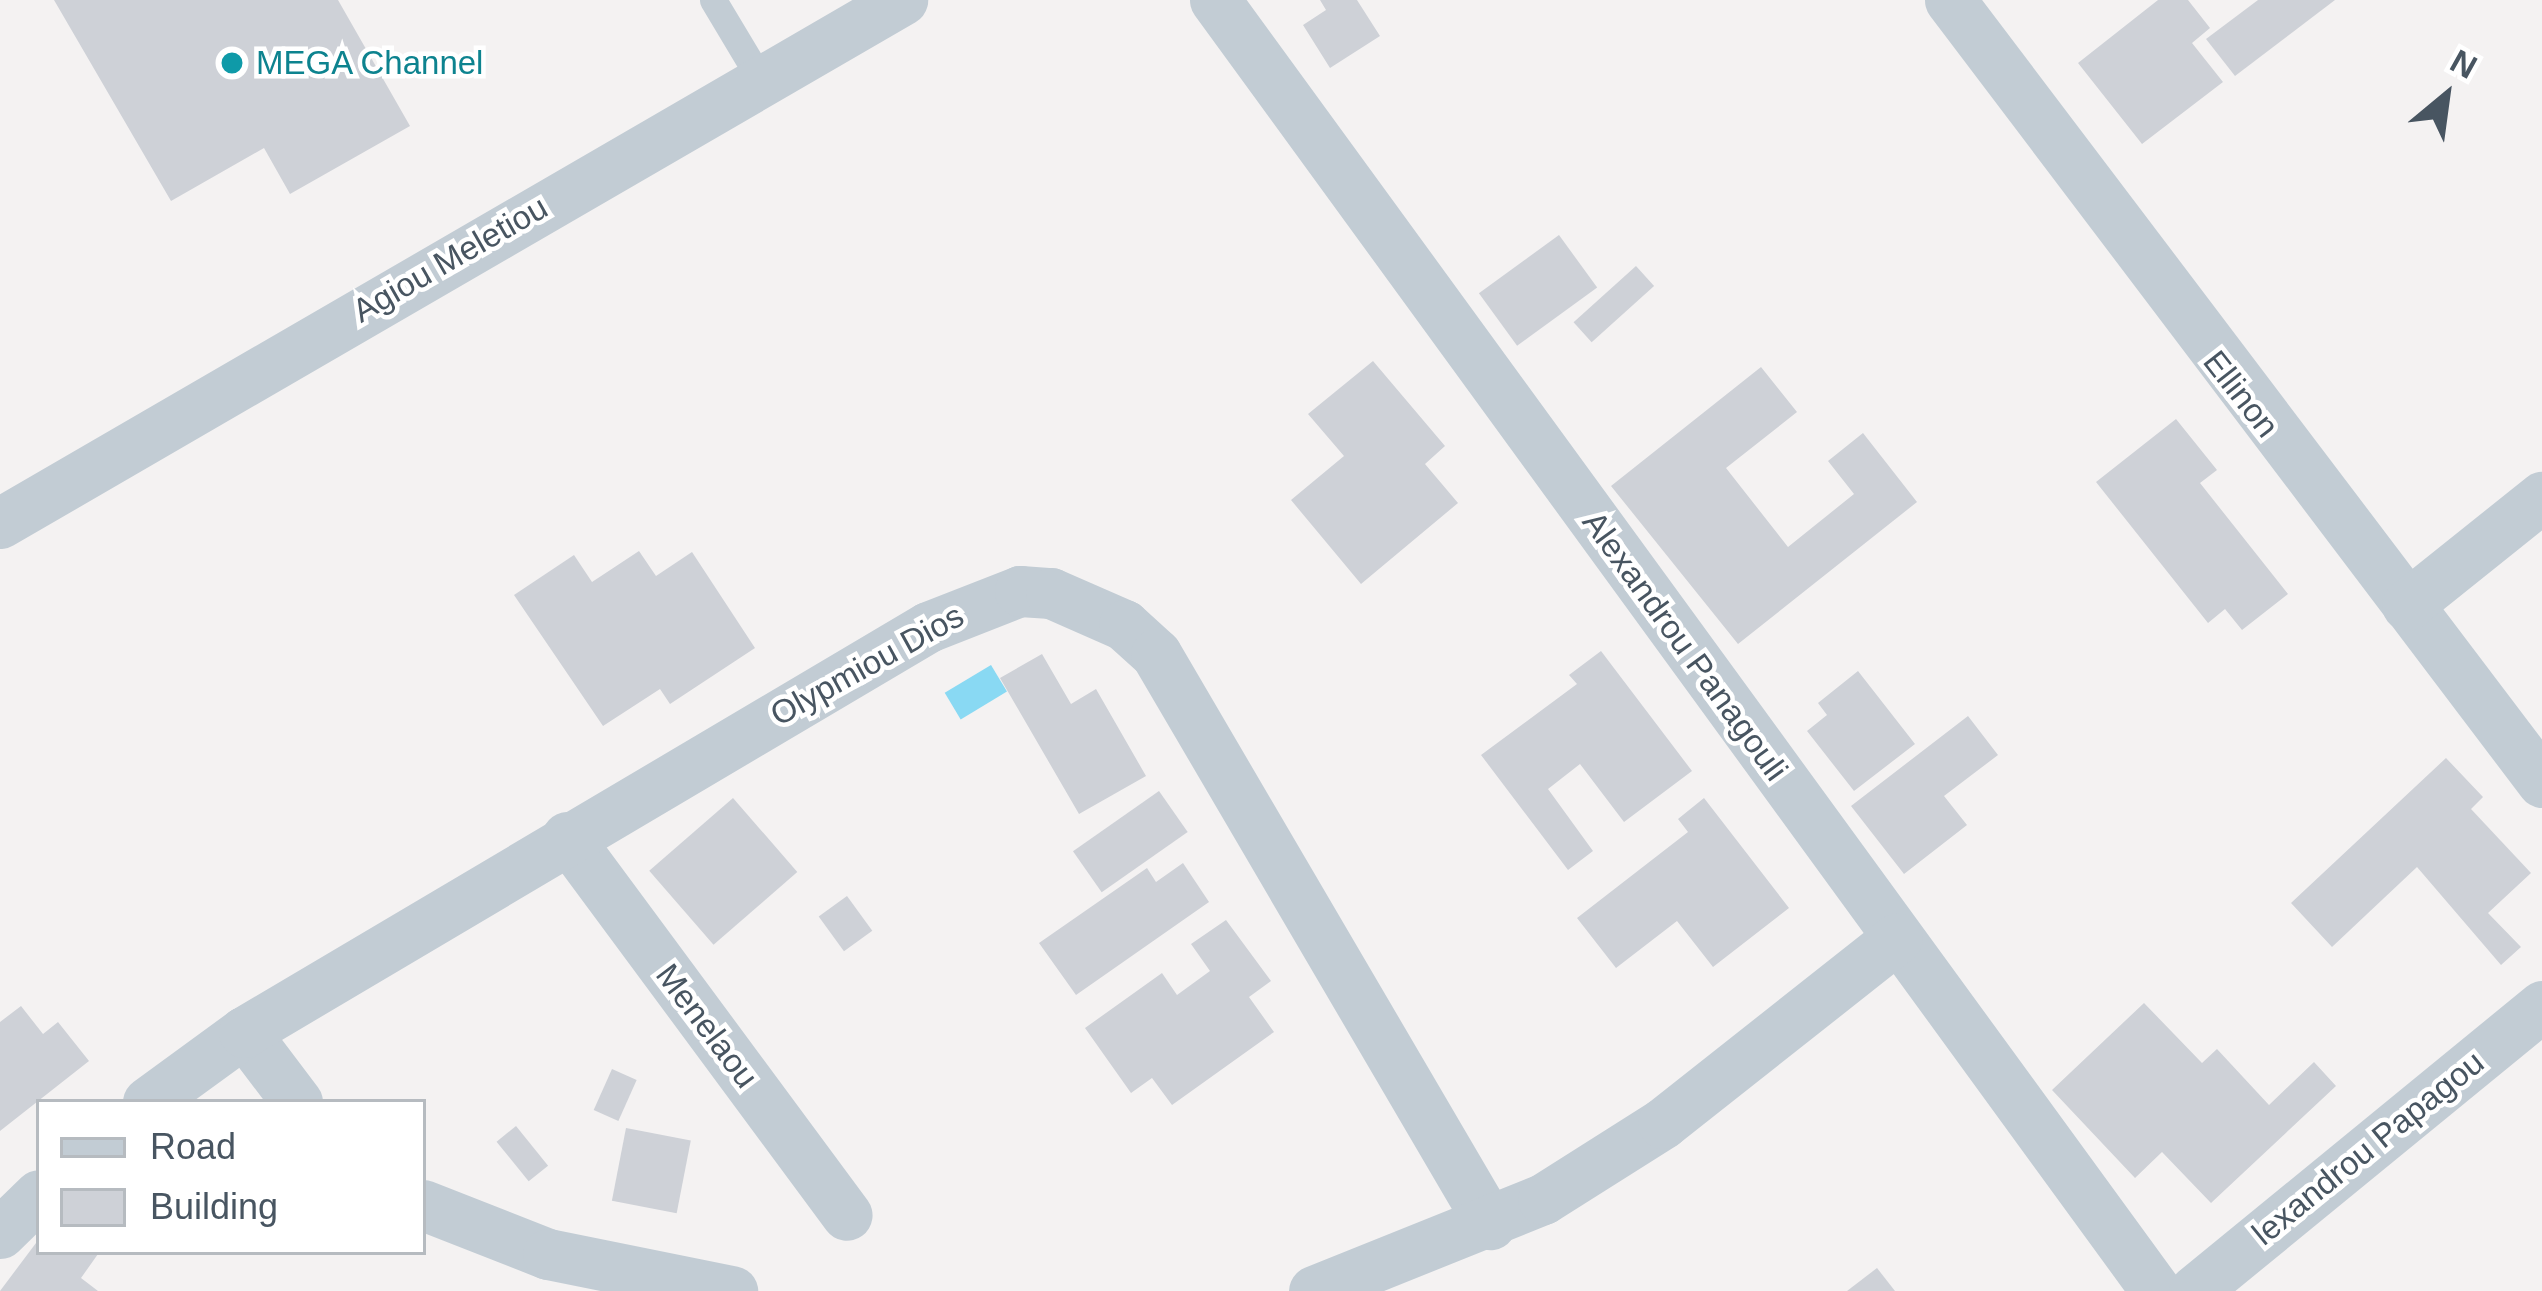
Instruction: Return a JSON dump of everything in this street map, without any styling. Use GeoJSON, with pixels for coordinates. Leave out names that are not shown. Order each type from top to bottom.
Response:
{"type":"FeatureCollection","features":[{"type":"Feature","properties":{"kind":"street","name":"Agiou Meletiou"},"geometry":{"type":"LineString","coordinates":[[0,523],[759,77],[902,0]]}},
{"type":"Feature","properties":{"kind":"street","name":"Alexandrou Panagouli"},"geometry":{"type":"LineString","coordinates":[[1215,0],[2156,1291]]}},
{"type":"Feature","properties":{"kind":"street","name":"Ellinon"},"geometry":{"type":"LineString","coordinates":[[1950,0],[2542,782]]}},
{"type":"Feature","properties":{"kind":"street"},"geometry":{"type":"LineString","coordinates":[[2408,605],[2542,497]]}},
{"type":"Feature","properties":{"kind":"street","name":"Olypmiou Dios"},"geometry":{"type":"LineString","coordinates":[[152,1099],[244,1032],[567,837],[973,605],[1020,591],[1087,603],[1156,654],[1490,1224]]}},
{"type":"Feature","properties":{"kind":"street","name":"Menelaou"},"geometry":{"type":"LineString","coordinates":[[567,837],[847,1215]]}},
{"type":"Feature","properties":{"kind":"street"},"geometry":{"type":"LineString","coordinates":[[1314,1291],[1490,1224],[1663,1123],[1897,938]]}},
{"type":"Feature","properties":{"kind":"street","name":"lexandrou Papagou"},"geometry":{"type":"LineString","coordinates":[[2194,1291],[2542,1006]]}},
{"type":"Feature","properties":{"kind":"street"},"geometry":{"type":"LineString","coordinates":[[244,1032],[295,1099]]}},
{"type":"Feature","properties":{"kind":"street"},"geometry":{"type":"LineString","coordinates":[[0,1233],[36,1198]]}},
{"type":"Feature","properties":{"kind":"street"},"geometry":{"type":"LineString","coordinates":[[426,1206],[548,1254],[732,1291]]}},
{"type":"Feature","properties":{"kind":"lane"},"geometry":{"type":"LineString","coordinates":[[713,0],[759,77]]}},
{"type":"Feature","properties":{"kind":"water"},"geometry":{"type":"Polygon","coordinates":[[[991,665],[1007,692],[961,719],[945,693],[991,665]]]}},
{"type":"Feature","properties":{"kind":"building","name":"MEGA Channel"},"geometry":{"type":"Polygon","coordinates":[[[54,0],[338,0],[410,126],[290,194],[264,148],[171,201],[54,0]]]}},
{"type":"Feature","properties":{"kind":"building"},"geometry":{"type":"Polygon","coordinates":[[[1320,0],[1357,0],[1380,36],[1330,68],[1303,25],[1326,10],[1320,0]]]}},
{"type":"Feature","properties":{"kind":"building"},"geometry":{"type":"Polygon","coordinates":[[[2158,0],[2188,0],[2210,28],[2192,43],[2223,82],[2142,144],[2078,63],[2158,0]]]}},
{"type":"Feature","properties":{"kind":"building"},"geometry":{"type":"Polygon","coordinates":[[[2258,0],[2335,0],[2235,76],[2206,39],[2258,0]]]}},
{"type":"Feature","properties":{"kind":"building"},"geometry":{"type":"Polygon","coordinates":[[[1559,235],[1597,288],[1517,346],[1479,293],[1559,235]]]}},
{"type":"Feature","properties":{"kind":"building"},"geometry":{"type":"Polygon","coordinates":[[[1636,266],[1654,286],[1592,342],[1574,322],[1636,266]]]}},
{"type":"Feature","properties":{"kind":"building"},"geometry":{"type":"Polygon","coordinates":[[[1373,361],[1445,446],[1425,464],[1458,503],[1361,584],[1291,500],[1344,456],[1308,414],[1373,361]]]}},
{"type":"Feature","properties":{"kind":"building"},"geometry":{"type":"Polygon","coordinates":[[[1761,367],[1797,412],[1726,468],[1788,547],[1854,494],[1828,461],[1863,433],[1917,502],[1738,644],[1611,486],[1761,367]]]}},
{"type":"Feature","properties":{"kind":"building"},"geometry":{"type":"Polygon","coordinates":[[[2176,419],[2217,470],[2200,483],[2288,594],[2242,630],[2225,609],[2208,623],[2096,482],[2176,419]]]}},
{"type":"Feature","properties":{"kind":"building"},"geometry":{"type":"Polygon","coordinates":[[[639,551],[656,576],[692,552],[755,648],[670,704],[660,689],[603,726],[514,595],[574,555],[592,582],[639,551]]]}},
{"type":"Feature","properties":{"kind":"building"},"geometry":{"type":"Polygon","coordinates":[[[1601,651],[1692,771],[1624,822],[1580,764],[1548,789],[1593,851],[1568,870],[1481,755],[1577,684],[1569,675],[1601,651]]]}},
{"type":"Feature","properties":{"kind":"building"},"geometry":{"type":"Polygon","coordinates":[[[1042,654],[1071,704],[1096,689],[1146,776],[1079,814],[1000,678],[1042,654]]]}},
{"type":"Feature","properties":{"kind":"building"},"geometry":{"type":"Polygon","coordinates":[[[1858,671],[1915,744],[1854,791],[1807,731],[1827,715],[1818,703],[1858,671]]]}},
{"type":"Feature","properties":{"kind":"building"},"geometry":{"type":"Polygon","coordinates":[[[1968,716],[1998,755],[1944,796],[1967,825],[1904,874],[1851,806],[1968,716]]]}},
{"type":"Feature","properties":{"kind":"building"},"geometry":{"type":"Polygon","coordinates":[[[2446,758],[2483,797],[2471,809],[2531,873],[2488,913],[2521,947],[2501,965],[2417,867],[2332,947],[2291,903],[2446,758]]]}},
{"type":"Feature","properties":{"kind":"building"},"geometry":{"type":"Polygon","coordinates":[[[1159,791],[1188,832],[1102,892],[1073,851],[1159,791]]]}},
{"type":"Feature","properties":{"kind":"building"},"geometry":{"type":"Polygon","coordinates":[[[733,798],[797,872],[714,945],[649,871],[733,798]]]}},
{"type":"Feature","properties":{"kind":"building"},"geometry":{"type":"Polygon","coordinates":[[[1704,798],[1789,908],[1713,967],[1677,921],[1616,968],[1577,918],[1688,832],[1678,819],[1704,798]]]}},
{"type":"Feature","properties":{"kind":"building"},"geometry":{"type":"Polygon","coordinates":[[[1183,863],[1209,902],[1076,995],[1039,943],[1147,868],[1156,882],[1183,863]]]}},
{"type":"Feature","properties":{"kind":"building"},"geometry":{"type":"Polygon","coordinates":[[[847,896],[872,931],[844,951],[819,917],[847,896]]]}},
{"type":"Feature","properties":{"kind":"building"},"geometry":{"type":"Polygon","coordinates":[[[1226,920],[1271,981],[1249,997],[1274,1032],[1172,1105],[1152,1078],[1131,1093],[1085,1028],[1162,973],[1177,995],[1210,971],[1191,944],[1226,920]]]}},
{"type":"Feature","properties":{"kind":"building"},"geometry":{"type":"Polygon","coordinates":[[[2144,1003],[2202,1063],[2217,1049],[2269,1105],[2314,1062],[2336,1086],[2211,1203],[2162,1152],[2135,1178],[2052,1090],[2144,1003]]]}},
{"type":"Feature","properties":{"kind":"building"},"geometry":{"type":"Polygon","coordinates":[[[21,1006],[43,1034],[58,1022],[89,1061],[0,1131],[0,1022],[21,1006]]]}},
{"type":"Feature","properties":{"kind":"building"},"geometry":{"type":"Polygon","coordinates":[[[612,1069],[637,1080],[618,1121],[594,1110],[612,1069]]]}},
{"type":"Feature","properties":{"kind":"building"},"geometry":{"type":"Polygon","coordinates":[[[516,1126],[548,1166],[529,1181],[497,1142],[516,1126]]]}},
{"type":"Feature","properties":{"kind":"building"},"geometry":{"type":"Polygon","coordinates":[[[626,1128],[691,1141],[677,1213],[612,1201],[626,1128]]]}},
{"type":"Feature","properties":{"kind":"building"},"geometry":{"type":"Polygon","coordinates":[[[36,1243],[36,1255],[97,1255],[81,1278],[98,1291],[0,1291],[36,1243]]]}},
{"type":"Feature","properties":{"kind":"building"},"geometry":{"type":"Polygon","coordinates":[[[1877,1268],[1895,1291],[1847,1291],[1877,1268]]]}},
{"type":"Feature","properties":{"kind":"place","name":"MEGA Channel"},"geometry":{"type":"Point","coordinates":[232,63]}}]}
